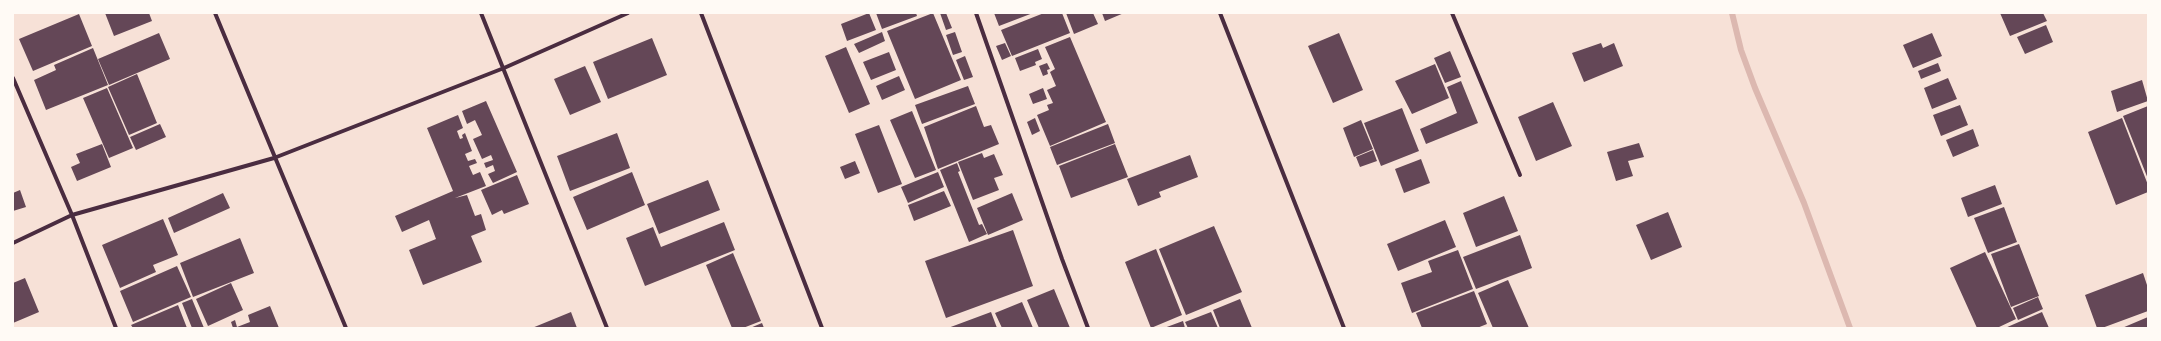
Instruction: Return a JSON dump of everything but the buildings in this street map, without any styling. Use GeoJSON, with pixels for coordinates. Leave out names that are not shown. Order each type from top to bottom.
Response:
{"type":"FeatureCollection","features":[{"type":"Feature","properties":{"kind":"street"},"geometry":{"type":"LineString","coordinates":[[215,13],[274,158],[346,328]]}},
{"type":"Feature","properties":{"kind":"street"},"geometry":{"type":"LineString","coordinates":[[481,13],[607,328]]}},
{"type":"Feature","properties":{"kind":"street"},"geometry":{"type":"LineString","coordinates":[[13,243],[72,215],[274,158],[504,68],[628,13]]}},
{"type":"Feature","properties":{"kind":"street"},"geometry":{"type":"LineString","coordinates":[[701,13],[822,328]]}},
{"type":"Feature","properties":{"kind":"street"},"geometry":{"type":"LineString","coordinates":[[976,13],[1088,328]]}},
{"type":"Feature","properties":{"kind":"street"},"geometry":{"type":"LineString","coordinates":[[1220,13],[1344,328]]}},
{"type":"Feature","properties":{"kind":"street"},"geometry":{"type":"LineString","coordinates":[[1452,13],[1520,175]]}},
{"type":"Feature","properties":{"kind":"street"},"geometry":{"type":"LineString","coordinates":[[13,78],[72,215],[116,328]]}},
{"type":"Feature","properties":{"kind":"waterway"},"geometry":{"type":"LineString","coordinates":[[1732,13],[1741,50],[1755,88],[1804,203],[1850,328]]}}]}
